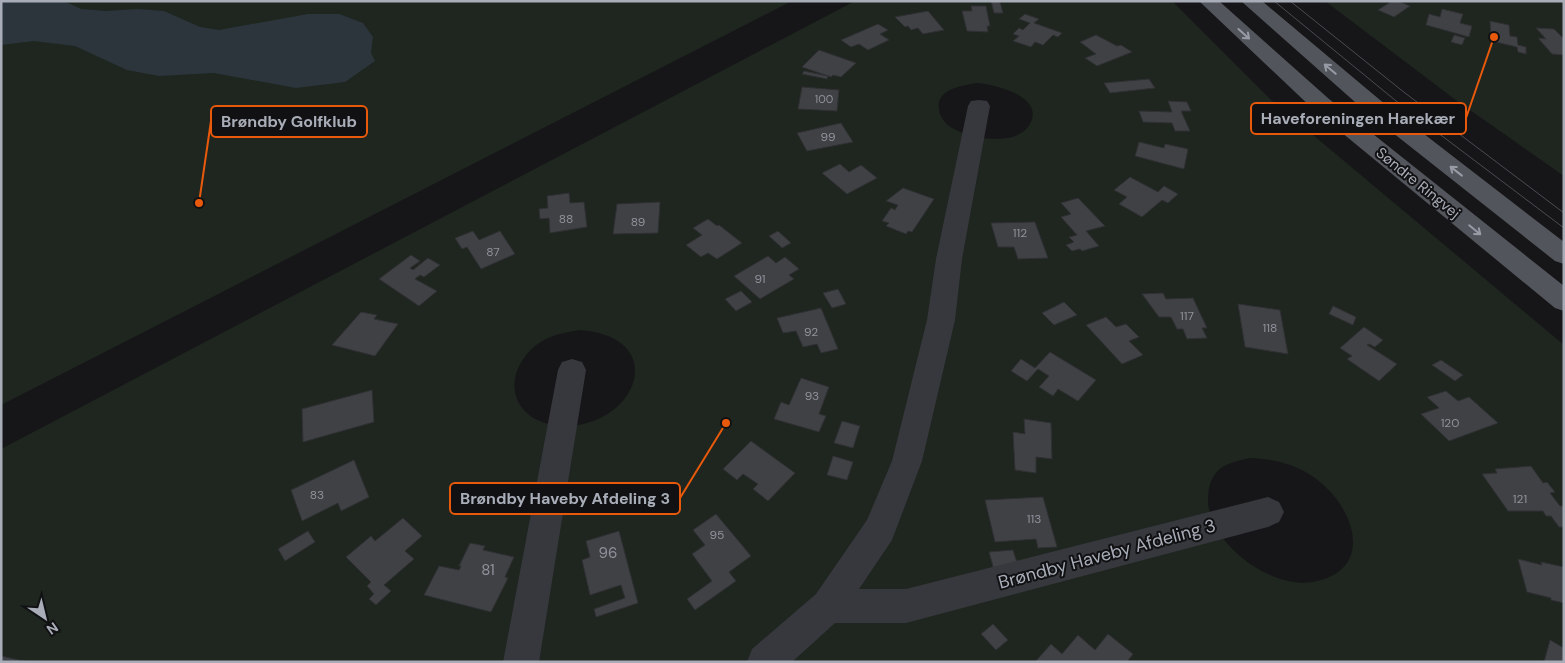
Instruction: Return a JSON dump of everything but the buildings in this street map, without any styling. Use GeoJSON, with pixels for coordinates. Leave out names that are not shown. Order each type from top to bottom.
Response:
{"type":"FeatureCollection","features":[{"type":"Feature","properties":{"kind":"main road","name":"Søndre Ringvej"},"geometry":{"type":"LineString","coordinates":[[1208,1],[1321,104],[1564,301]]}},
{"type":"Feature","properties":{"kind":"main road"},"geometry":{"type":"LineString","coordinates":[[1250,1],[1372,105],[1564,255]]}},
{"type":"Feature","properties":{"kind":"street"},"geometry":{"type":"LineString","coordinates":[[765,662],[828,606],[880,529],[907,460],[940,320],[949,258],[979,106]]}},
{"type":"Feature","properties":{"kind":"street"},"geometry":{"type":"LineString","coordinates":[[521,662],[572,370]]}},
{"type":"Feature","properties":{"kind":"street","name":"Brøndby Haveby Afdeling 3"},"geometry":{"type":"LineString","coordinates":[[828,606],[906,606],[1268,512]]}},
{"type":"Feature","properties":{"kind":"shaded area"},"geometry":{"type":"Polygon","coordinates":[[[1,1],[792,1],[1,405],[1,1]]]}},
{"type":"Feature","properties":{"kind":"shaded area"},"geometry":{"type":"Polygon","coordinates":[[[1,1],[64,1],[81,9],[164,11],[200,27],[219,30],[308,14],[339,14],[363,23],[373,37],[371,53],[375,61],[345,82],[296,88],[214,73],[159,76],[127,70],[75,46],[34,41],[1,45],[1,1]]]}},
{"type":"Feature","properties":{"kind":"shaded area"},"geometry":{"type":"Polygon","coordinates":[[[855,1],[1172,1],[1270,99],[1564,345],[1564,662],[1,662],[1,449],[855,1]],[[978,83],[951,89],[941,97],[939,110],[945,123],[967,135],[991,139],[1003,139],[1024,132],[1030,124],[1033,114],[1031,106],[1025,99],[1006,89],[978,83]],[[580,330],[544,340],[534,347],[519,366],[515,388],[522,408],[532,417],[541,421],[554,425],[569,426],[593,421],[613,410],[627,396],[634,379],[634,362],[626,347],[608,336],[580,330]],[[1250,458],[1231,463],[1219,470],[1214,476],[1210,483],[1208,502],[1212,518],[1220,534],[1231,548],[1246,561],[1262,571],[1279,578],[1297,582],[1313,582],[1332,576],[1345,566],[1352,553],[1353,539],[1350,523],[1343,508],[1333,494],[1320,482],[1296,467],[1269,460],[1250,458]]]}},
{"type":"Feature","properties":{"kind":"shaded area"},"geometry":{"type":"Polygon","coordinates":[[[1325,1],[1564,1],[1564,176],[1457,101],[1325,1]]]}},
{"type":"Feature","properties":{"kind":"tram line"},"geometry":{"type":"LineString","coordinates":[[1274,1],[1401,105],[1564,228]]}},
{"type":"Feature","properties":{"kind":"tram line"},"geometry":{"type":"LineString","coordinates":[[1290,1],[1405,93],[1564,213]]}},
{"type":"Feature","properties":{"kind":"place","name":"Haveforeningen Harekær"},"geometry":{"type":"Point","coordinates":[1494,37]}},
{"type":"Feature","properties":{"kind":"place","name":"Brøndby Golfklub"},"geometry":{"type":"Point","coordinates":[199,203]}},
{"type":"Feature","properties":{"kind":"place","name":"Brøndby Haveby Afdeling 3"},"geometry":{"type":"Point","coordinates":[726,423]}}]}
